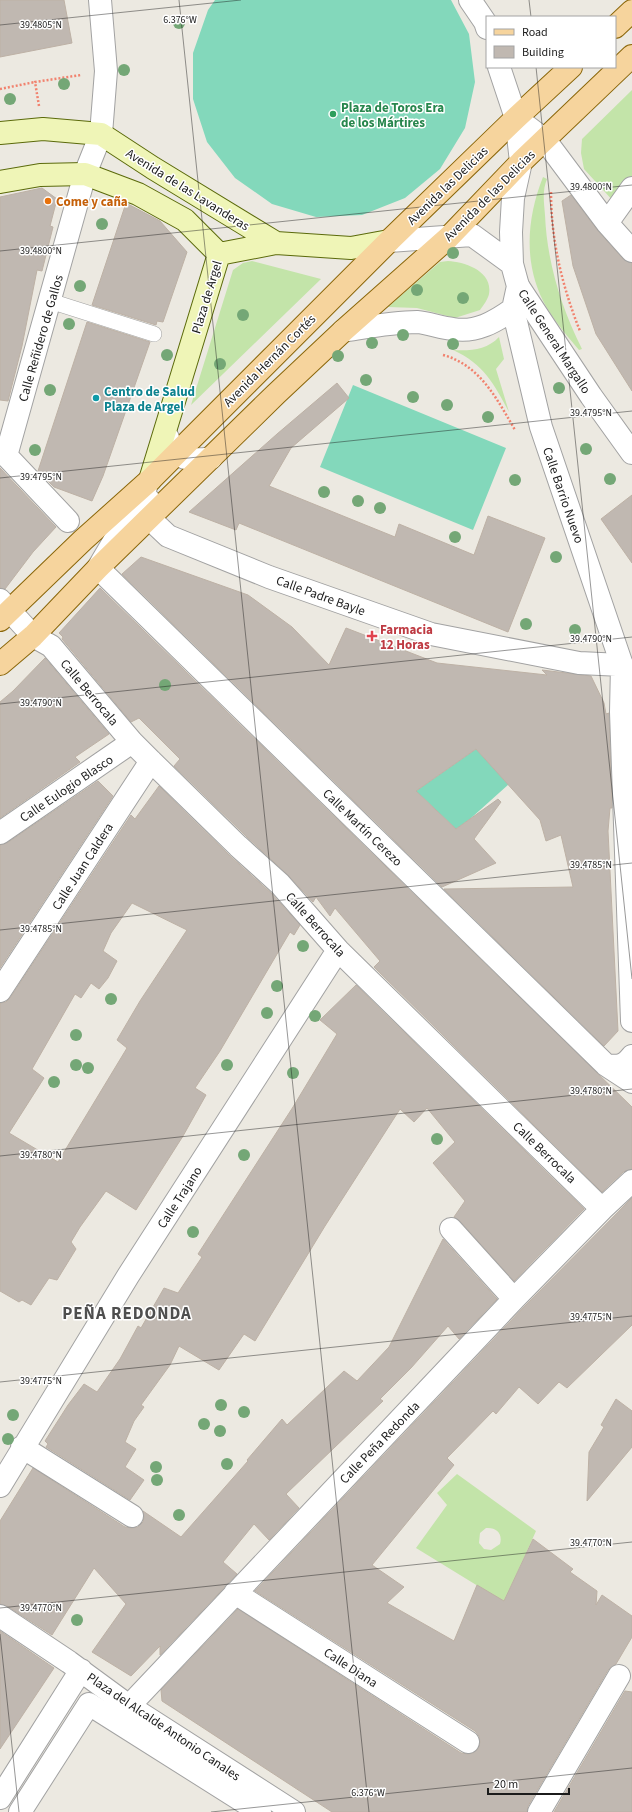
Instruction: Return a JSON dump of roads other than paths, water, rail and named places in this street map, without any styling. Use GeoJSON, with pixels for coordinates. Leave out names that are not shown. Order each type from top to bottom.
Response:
{"type":"FeatureCollection","features":[{"type":"Feature","properties":{"kind":"main road"},"geometry":{"type":"LineString","coordinates":[[616,26],[632,11]]}},
{"type":"Feature","properties":{"kind":"main road","name":"Avenida de las Delicias"},"geometry":{"type":"LineString","coordinates":[[344,331],[449,237],[521,162],[632,56]]}},
{"type":"Feature","properties":{"kind":"main road"},"geometry":{"type":"LineString","coordinates":[[516,118],[570,68]]}},
{"type":"Feature","properties":{"kind":"main road","name":"Avenida las Delicias"},"geometry":{"type":"LineString","coordinates":[[389,241],[516,118]]}},
{"type":"Feature","properties":{"kind":"main road","name":"Avenida de las Lavanderas"},"geometry":{"type":"LineString","coordinates":[[0,133],[43,129],[101,134],[153,168],[276,243]]}},
{"type":"Feature","properties":{"kind":"main road"},"geometry":{"type":"LineString","coordinates":[[0,182],[40,175],[85,174],[138,194],[185,220],[219,254]]}},
{"type":"Feature","properties":{"kind":"main road","name":"Plaza de Argel"},"geometry":{"type":"LineString","coordinates":[[150,480],[219,254],[276,243],[351,248],[389,241]]}},
{"type":"Feature","properties":{"kind":"main road","name":"Avenida Hernán Cortés"},"geometry":{"type":"LineString","coordinates":[[3,610],[150,480],[389,241]]}},
{"type":"Feature","properties":{"kind":"main road","name":"Avenida Hernán Cortés"},"geometry":{"type":"LineString","coordinates":[[0,664],[33,636],[98,568],[344,331]]}},
{"type":"Feature","properties":{"kind":"street"},"geometry":{"type":"LineString","coordinates":[[85,174],[101,134],[106,71],[100,0]]}},
{"type":"Feature","properties":{"kind":"street"},"geometry":{"type":"LineString","coordinates":[[470,0],[486,25]]}},
{"type":"Feature","properties":{"kind":"street"},"geometry":{"type":"LineString","coordinates":[[482,0],[486,25]]}},
{"type":"Feature","properties":{"kind":"street"},"geometry":{"type":"LineString","coordinates":[[499,68],[516,118],[521,162]]}},
{"type":"Feature","properties":{"kind":"street"},"geometry":{"type":"LineString","coordinates":[[516,118],[544,140],[607,223],[632,251]]}},
{"type":"Feature","properties":{"kind":"street","name":"Calle General Margallo"},"geometry":{"type":"LineString","coordinates":[[521,162],[513,198],[511,232],[512,264],[518,286],[591,396],[632,453]]}},
{"type":"Feature","properties":{"kind":"street","name":"Calle Reñidero de Gallos"},"geometry":{"type":"LineString","coordinates":[[3,452],[50,301],[85,174]]}},
{"type":"Feature","properties":{"kind":"street"},"geometry":{"type":"LineString","coordinates":[[607,223],[632,188]]}},
{"type":"Feature","properties":{"kind":"street"},"geometry":{"type":"LineString","coordinates":[[449,237],[472,235],[512,264]]}},
{"type":"Feature","properties":{"kind":"street","name":"Avenida las Delicias"},"geometry":{"type":"LineString","coordinates":[[389,241],[449,237]]}},
{"type":"Feature","properties":{"kind":"street","name":"Calle Barrio Nuevo"},"geometry":{"type":"LineString","coordinates":[[518,286],[513,309],[541,426],[627,670],[621,712],[632,1022]]}},
{"type":"Feature","properties":{"kind":"street"},"geometry":{"type":"LineString","coordinates":[[344,331],[382,324],[419,322],[455,330],[481,328],[499,319],[513,309]]}},
{"type":"Feature","properties":{"kind":"street"},"geometry":{"type":"LineString","coordinates":[[166,429],[170,445],[176,454],[195,461],[211,458]]}},
{"type":"Feature","properties":{"kind":"street"},"geometry":{"type":"LineString","coordinates":[[3,452],[68,521]]}},
{"type":"Feature","properties":{"kind":"street"},"geometry":{"type":"LineString","coordinates":[[149,518],[150,480]]}},
{"type":"Feature","properties":{"kind":"street","name":"Avenida Hernán Cortés"},"geometry":{"type":"LineString","coordinates":[[98,568],[150,480]]}},
{"type":"Feature","properties":{"kind":"street","name":"Calle Padre Bayle"},"geometry":{"type":"LineString","coordinates":[[149,518],[168,536],[269,577],[431,634],[580,663],[627,670]]}},
{"type":"Feature","properties":{"kind":"street","name":"Calle Martín Cerezo"},"geometry":{"type":"LineString","coordinates":[[98,568],[606,1065],[632,1082]]}},
{"type":"Feature","properties":{"kind":"street","name":"Avenida Hernán Cortés"},"geometry":{"type":"LineString","coordinates":[[3,610],[33,636]]}},
{"type":"Feature","properties":{"kind":"street","name":"Calle Berrocala"},"geometry":{"type":"LineString","coordinates":[[33,636],[51,646],[132,742],[151,762],[238,846],[280,884],[338,950],[602,1209]]}},
{"type":"Feature","properties":{"kind":"street","name":"Calle Eulogio Blasco"},"geometry":{"type":"LineString","coordinates":[[0,833],[132,742]]}},
{"type":"Feature","properties":{"kind":"street","name":"Calle Juan Caldera"},"geometry":{"type":"LineString","coordinates":[[0,991],[151,762]]}},
{"type":"Feature","properties":{"kind":"street","name":"Calle Trajano"},"geometry":{"type":"LineString","coordinates":[[0,1486],[22,1447],[128,1276],[338,950]]}},
{"type":"Feature","properties":{"kind":"street"},"geometry":{"type":"LineString","coordinates":[[606,1065],[618,1067],[627,1062],[632,1056]]}},
{"type":"Feature","properties":{"kind":"street","name":"Calle Peña Redonda"},"geometry":{"type":"LineString","coordinates":[[129,1706],[514,1299],[602,1209],[632,1181]]}},
{"type":"Feature","properties":{"kind":"street"},"geometry":{"type":"LineString","coordinates":[[452,1229],[514,1299]]}},
{"type":"Feature","properties":{"kind":"street"},"geometry":{"type":"LineString","coordinates":[[22,1447],[132,1516]]}},
{"type":"Feature","properties":{"kind":"street","name":"Calle Diana"},"geometry":{"type":"LineString","coordinates":[[235,1593],[468,1742]]}},
{"type":"Feature","properties":{"kind":"street"},"geometry":{"type":"LineString","coordinates":[[0,1616],[81,1670]]}},
{"type":"Feature","properties":{"kind":"street","name":"Plaza del Alcalde Antonio Canales"},"geometry":{"type":"LineString","coordinates":[[0,1797],[81,1670],[129,1706],[294,1812]]}},
{"type":"Feature","properties":{"kind":"street"},"geometry":{"type":"LineString","coordinates":[[539,1812],[619,1676]]}},
{"type":"Feature","properties":{"kind":"street","name":"Plaza del Alcalde Antonio Canales"},"geometry":{"type":"LineString","coordinates":[[20,1812],[89,1704],[260,1812]]}},
{"type":"Feature","properties":{"kind":"lane"},"geometry":{"type":"LineString","coordinates":[[50,301],[154,334]]}},
{"type":"Feature","properties":{"kind":"place","name":"Plaza de Toros Era de los Mártires"},"geometry":{"type":"Point","coordinates":[333,114]}},
{"type":"Feature","properties":{"kind":"place","name":"Come y caña"},"geometry":{"type":"Point","coordinates":[48,201]}},
{"type":"Feature","properties":{"kind":"place","name":"Centro de Salud Plaza de Argel"},"geometry":{"type":"Point","coordinates":[96,398]}},
{"type":"Feature","properties":{"kind":"place","name":"Farmacia 12 Horas"},"geometry":{"type":"Point","coordinates":[372,636]}},
{"type":"Feature","properties":{"kind":"district","name":"PEÑA REDONDA"},"geometry":{"type":"Point","coordinates":[127,1313]}}]}
